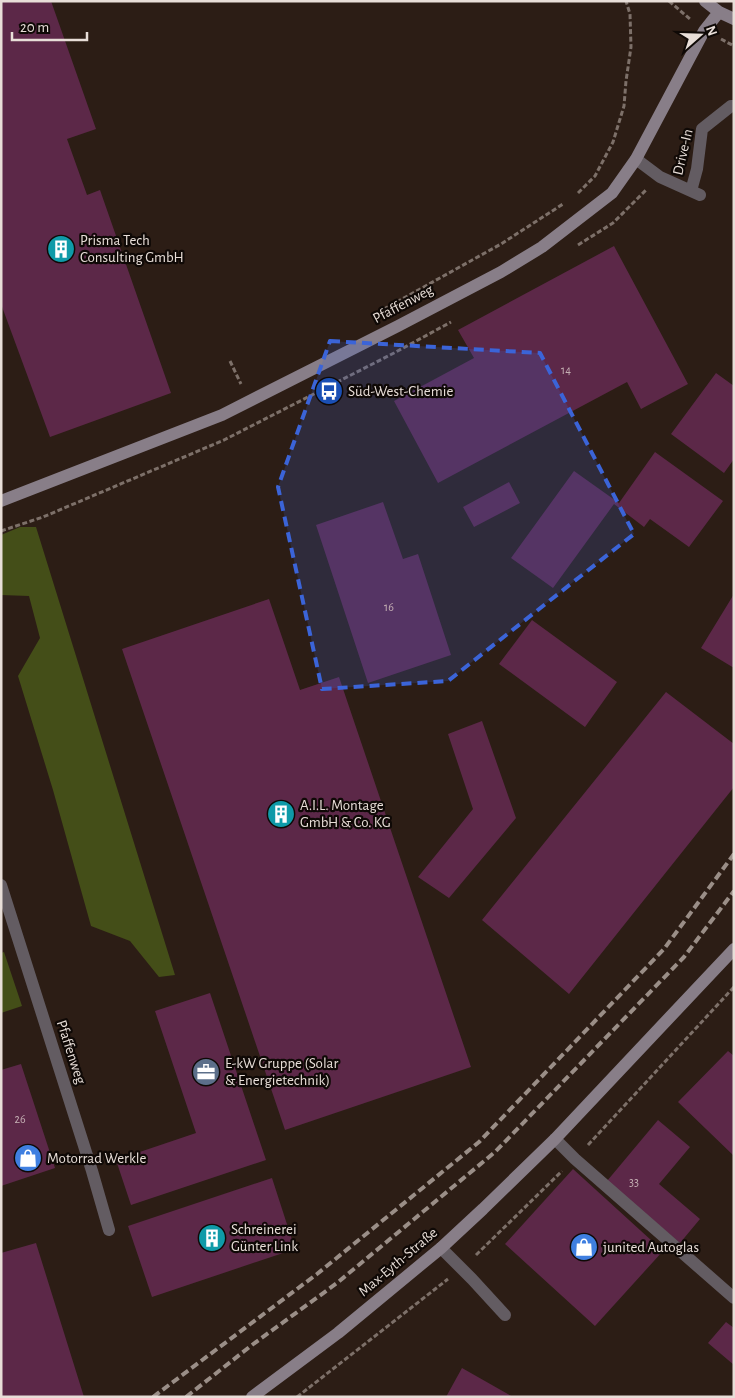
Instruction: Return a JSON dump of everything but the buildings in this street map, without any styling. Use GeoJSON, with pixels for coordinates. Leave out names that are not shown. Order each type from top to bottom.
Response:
{"type":"FeatureCollection","features":[{"type":"Feature","properties":{"kind":"street"},"geometry":{"type":"LineString","coordinates":[[705,1],[719,12],[734,20]]}},
{"type":"Feature","properties":{"kind":"street","name":"Pfaffenweg"},"geometry":{"type":"LineString","coordinates":[[1,501],[222,415],[501,272],[542,247],[612,192],[636,159],[704,30],[719,12]]}},
{"type":"Feature","properties":{"kind":"street","name":"Drive-In"},"geometry":{"type":"LineString","coordinates":[[636,159],[660,177],[695,193],[696,169],[702,129],[731,106],[734,106]]}},
{"type":"Feature","properties":{"kind":"street","name":"Pfaffenweg"},"geometry":{"type":"LineString","coordinates":[[1,885],[109,1230]]}},
{"type":"Feature","properties":{"kind":"street","name":"Max-Eyth-Straße"},"geometry":{"type":"LineString","coordinates":[[252,1397],[338,1333],[441,1248],[483,1209],[555,1139],[734,949]]}},
{"type":"Feature","properties":{"kind":"street"},"geometry":{"type":"LineString","coordinates":[[555,1139],[575,1159],[734,1298]]}},
{"type":"Feature","properties":{"kind":"street"},"geometry":{"type":"LineString","coordinates":[[441,1248],[505,1315]]}},
{"type":"Feature","properties":{"kind":"path"},"geometry":{"type":"LineString","coordinates":[[574,197],[595,176],[613,142],[624,106],[631,47],[630,14],[626,1]]}},
{"type":"Feature","properties":{"kind":"path"},"geometry":{"type":"LineString","coordinates":[[370,317],[501,244],[566,203]]}},
{"type":"Feature","properties":{"kind":"path"},"geometry":{"type":"LineString","coordinates":[[230,361],[241,384],[233,388]]}},
{"type":"Feature","properties":{"kind":"path"},"geometry":{"type":"LineString","coordinates":[[297,1397],[462,1269],[575,1159],[734,987]]}},
{"type":"Feature","properties":{"kind":"highlighted area"},"geometry":{"type":"Polygon","coordinates":[[[330,341],[540,353],[634,534],[448,681],[322,689],[278,487],[330,341]]]}},
{"type":"Feature","properties":{"kind":"green space"},"geometry":{"type":"Polygon","coordinates":[[[20,527],[36,527],[175,975],[159,977],[130,941],[91,926],[53,790],[18,676],[40,638],[29,596],[1,595],[1,535],[20,527]]]}},
{"type":"Feature","properties":{"kind":"green space"},"geometry":{"type":"Polygon","coordinates":[[[4,952],[22,1006],[1,1013],[1,953],[4,952]]]}},
{"type":"Feature","properties":{"kind":"railway"},"geometry":{"type":"LineString","coordinates":[[153,1397],[317,1274],[479,1142],[664,949],[734,854]]}},
{"type":"Feature","properties":{"kind":"railway"},"geometry":{"type":"LineString","coordinates":[[186,1397],[252,1345],[337,1283],[495,1152],[684,957],[734,891]]}},
{"type":"Feature","properties":{"kind":"place","name":"Prisma Tech Consulting GmbH"},"geometry":{"type":"Point","coordinates":[61,249]}},
{"type":"Feature","properties":{"kind":"place","name":"Süd-West-Chemie"},"geometry":{"type":"Point","coordinates":[329,391]}},
{"type":"Feature","properties":{"kind":"place","name":"A.I.L. Montage GmbH & Co. KG"},"geometry":{"type":"Point","coordinates":[281,814]}},
{"type":"Feature","properties":{"kind":"place","name":"E-kW Gruppe (Solar & Energietechnik)"},"geometry":{"type":"Point","coordinates":[206,1072]}},
{"type":"Feature","properties":{"kind":"place","name":"Motorrad Werkle"},"geometry":{"type":"Point","coordinates":[28,1158]}},
{"type":"Feature","properties":{"kind":"place","name":"Schreinerei Günter Link"},"geometry":{"type":"Point","coordinates":[212,1238]}},
{"type":"Feature","properties":{"kind":"place","name":"junited Autoglas"},"geometry":{"type":"Point","coordinates":[584,1247]}}]}
